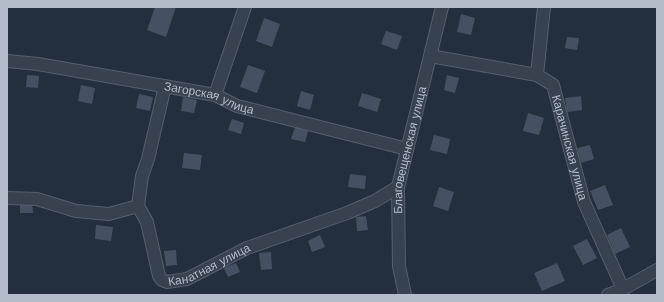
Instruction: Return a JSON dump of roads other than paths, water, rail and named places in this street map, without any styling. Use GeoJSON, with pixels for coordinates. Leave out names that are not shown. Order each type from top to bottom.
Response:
{"type":"FeatureCollection","features":[{"type":"Feature","properties":{"kind":"street"},"geometry":{"type":"LineString","coordinates":[[215,95],[245,7]]}},
{"type":"Feature","properties":{"kind":"street","name":"Благовещенская улица"},"geometry":{"type":"LineString","coordinates":[[405,295],[399,266],[398,187],[442,7]]}},
{"type":"Feature","properties":{"kind":"street"},"geometry":{"type":"LineString","coordinates":[[430,56],[537,75],[544,7]]}},
{"type":"Feature","properties":{"kind":"street","name":"Загорская улица"},"geometry":{"type":"LineString","coordinates":[[7,61],[38,64],[215,95],[237,106],[407,149]]}},
{"type":"Feature","properties":{"kind":"street","name":"Карачинская улица"},"geometry":{"type":"LineString","coordinates":[[537,75],[554,85],[584,202],[623,289]]}},
{"type":"Feature","properties":{"kind":"street"},"geometry":{"type":"LineString","coordinates":[[7,198],[37,199],[76,211],[109,214],[138,206],[142,176],[148,159],[165,86]]}},
{"type":"Feature","properties":{"kind":"street","name":"Канатная улица"},"geometry":{"type":"LineString","coordinates":[[138,206],[147,222],[159,276],[162,280],[167,282],[187,279],[247,248],[347,213],[375,201],[398,187]]}},
{"type":"Feature","properties":{"kind":"street"},"geometry":{"type":"LineString","coordinates":[[608,295],[623,289],[657,270]]}}]}
